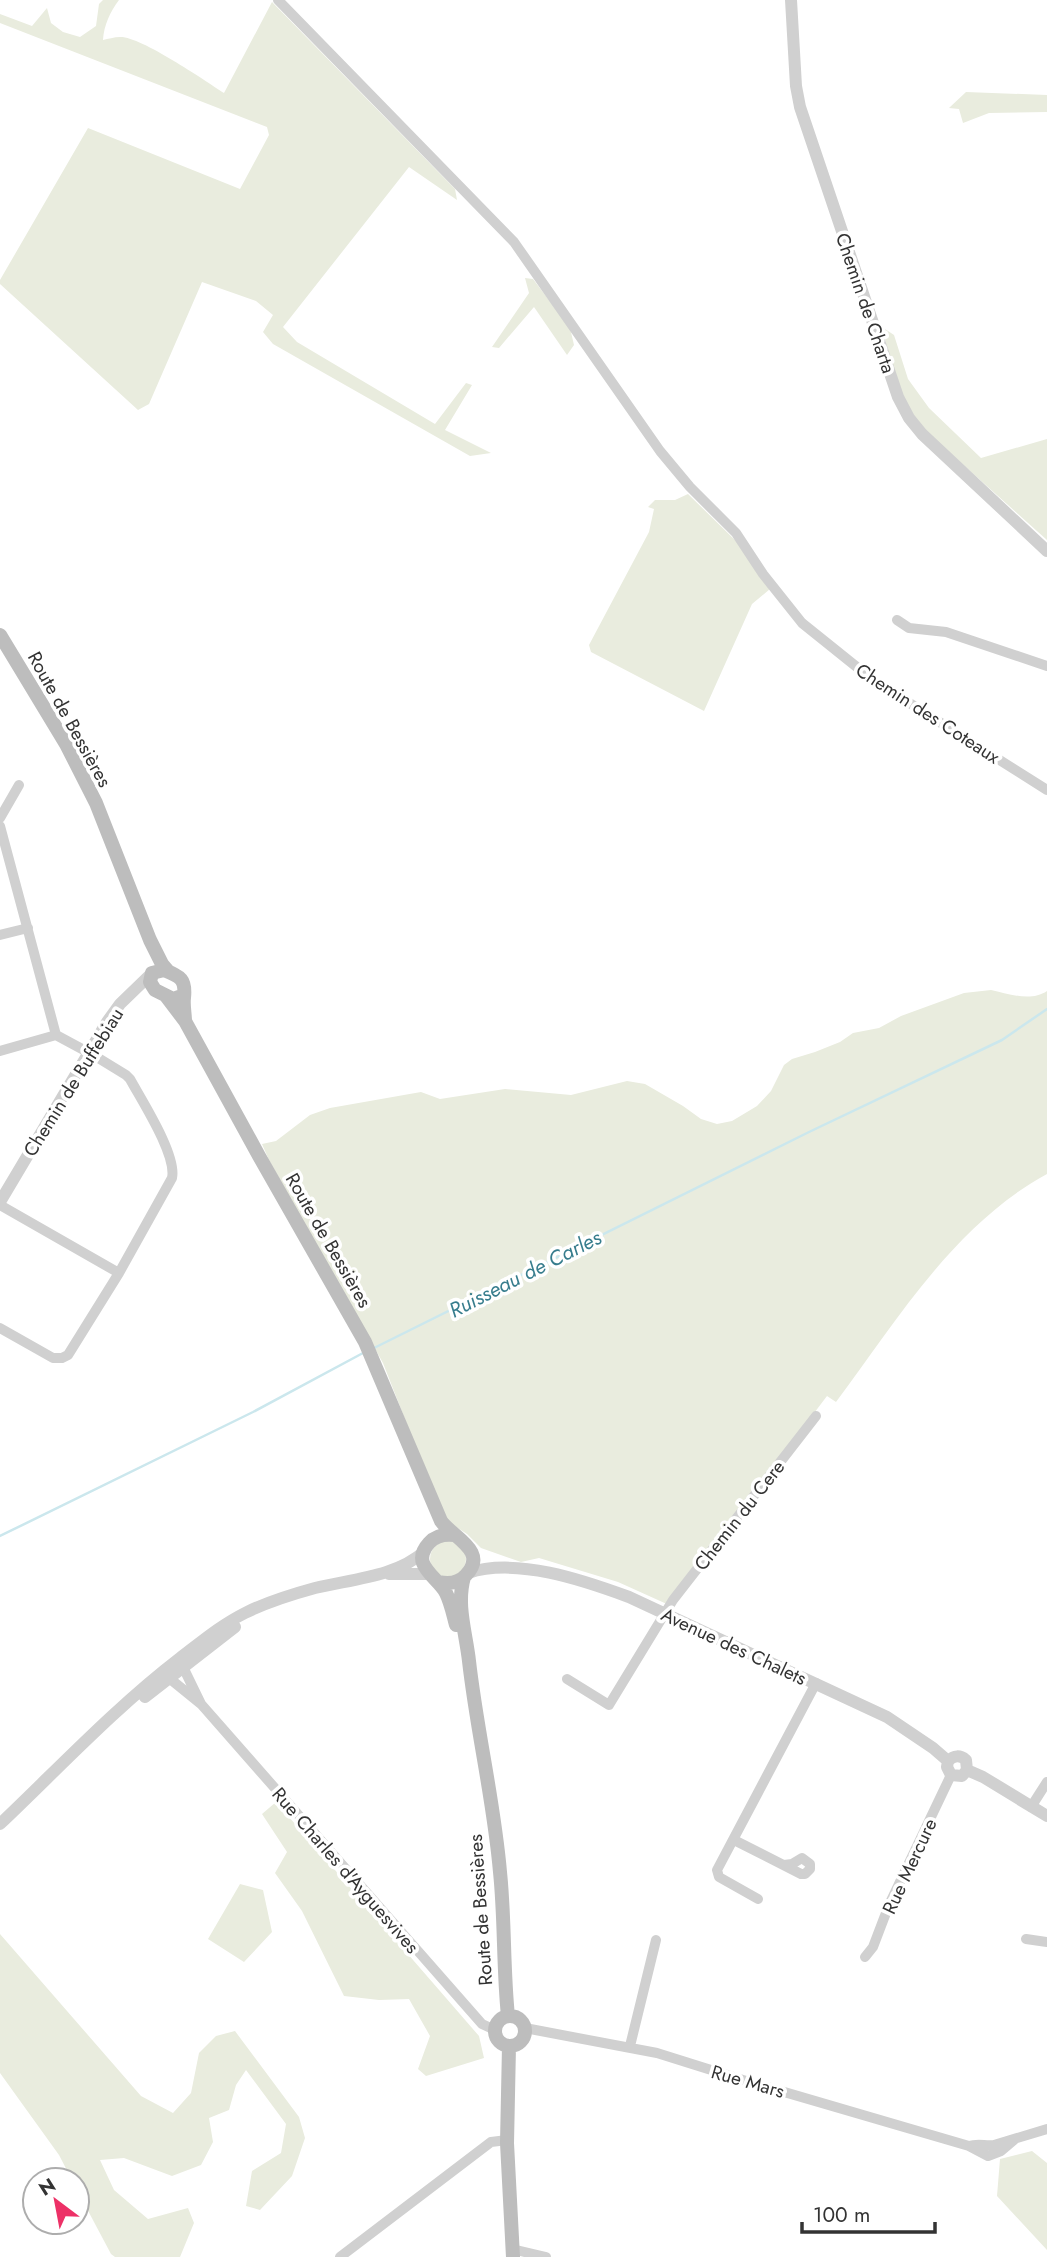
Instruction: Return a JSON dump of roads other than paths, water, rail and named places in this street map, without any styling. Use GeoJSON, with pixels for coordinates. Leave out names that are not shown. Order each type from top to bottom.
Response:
{"type":"FeatureCollection","features":[{"type":"Feature","properties":{"kind":"main road","name":"Route de Bessières"},"geometry":{"type":"LineString","coordinates":[[0,635],[66,744],[90,791],[162,964],[182,980],[186,989],[185,1021]]}},
{"type":"Feature","properties":{"kind":"main road","name":"Route de Bessières"},"geometry":{"type":"LineString","coordinates":[[150,940],[150,982],[185,1021],[365,1342],[441,1521],[471,1550],[472,1564],[460,1597],[477,1727],[488,1774],[489,1800],[500,1871],[508,2016]]}},
{"type":"Feature","properties":{"kind":"main road"},"geometry":{"type":"LineString","coordinates":[[152,973],[159,969],[168,971]]}},
{"type":"Feature","properties":{"kind":"main road"},"geometry":{"type":"LineString","coordinates":[[161,993],[173,999],[184,995]]}},
{"type":"Feature","properties":{"kind":"main road","name":"Route de Bessières"},"geometry":{"type":"LineString","coordinates":[[424,1485],[428,1546],[424,1563],[450,1600],[470,1677]]}},
{"type":"Feature","properties":{"kind":"main road"},"geometry":{"type":"LineString","coordinates":[[428,1546],[444,1535],[454,1535]]}},
{"type":"Feature","properties":{"kind":"main road"},"geometry":{"type":"LineString","coordinates":[[434,1578],[453,1583],[466,1575]]}},
{"type":"Feature","properties":{"kind":"main road"},"geometry":{"type":"LineString","coordinates":[[508,2016],[518,2018],[525,2028],[524,2037],[519,2043],[509,2046],[498,2039],[495,2031],[500,2020],[508,2016]]}},
{"type":"Feature","properties":{"kind":"main road"},"geometry":{"type":"LineString","coordinates":[[509,2046],[506,2140],[512,2253]]}},
{"type":"Feature","properties":{"kind":"street","name":"Chemin des Coteaux"},"geometry":{"type":"LineString","coordinates":[[278,0],[514,243],[660,451],[690,487],[736,533],[763,574],[802,623],[873,680],[1047,790]]}},
{"type":"Feature","properties":{"kind":"street","name":"Chemin de Charta"},"geometry":{"type":"LineString","coordinates":[[791,0],[796,86],[800,107],[898,397],[909,418],[922,434],[1047,551]]}},
{"type":"Feature","properties":{"kind":"street"},"geometry":{"type":"LineString","coordinates":[[897,620],[909,628],[946,632],[1047,666]]}},
{"type":"Feature","properties":{"kind":"street"},"geometry":{"type":"LineString","coordinates":[[0,818],[19,785]]}},
{"type":"Feature","properties":{"kind":"street"},"geometry":{"type":"LineString","coordinates":[[0,826],[56,1035]]}},
{"type":"Feature","properties":{"kind":"street"},"geometry":{"type":"LineString","coordinates":[[0,935],[27,928]]}},
{"type":"Feature","properties":{"kind":"street","name":"Chemin de Buffebiau"},"geometry":{"type":"LineString","coordinates":[[0,1203],[88,1053],[125,998],[152,973]]}},
{"type":"Feature","properties":{"kind":"street","name":"Chemin de Buffebiau"},"geometry":{"type":"LineString","coordinates":[[125,998],[139,992],[161,993]]}},
{"type":"Feature","properties":{"kind":"street"},"geometry":{"type":"LineString","coordinates":[[0,1051],[56,1035],[130,1079],[173,1163],[172,1178],[119,1273],[68,1355],[53,1358],[0,1328]]}},
{"type":"Feature","properties":{"kind":"street"},"geometry":{"type":"LineString","coordinates":[[0,1203],[119,1273]]}},
{"type":"Feature","properties":{"kind":"street","name":"Chemin du Cere"},"geometry":{"type":"LineString","coordinates":[[567,1679],[609,1705],[664,1614],[816,1416]]}},
{"type":"Feature","properties":{"kind":"street"},"geometry":{"type":"LineString","coordinates":[[0,1824],[74,1754],[232,1620],[248,1611],[313,1589],[379,1574],[408,1563],[428,1546]]}},
{"type":"Feature","properties":{"kind":"street","name":"Avenue des Chalets"},"geometry":{"type":"LineString","coordinates":[[471,1550],[505,1567],[548,1573],[596,1585],[629,1597],[816,1683],[887,1717],[948,1761],[954,1756],[960,1756],[966,1760],[967,1770],[1047,1816]]}},
{"type":"Feature","properties":{"kind":"street","name":"Avenue des Chalets"},"geometry":{"type":"LineString","coordinates":[[466,1575],[505,1567]]}},
{"type":"Feature","properties":{"kind":"street"},"geometry":{"type":"LineString","coordinates":[[379,1574],[434,1578]]}},
{"type":"Feature","properties":{"kind":"street","name":"Rue Charles d'Ayguesvives"},"geometry":{"type":"LineString","coordinates":[[175,1670],[201,1704]]}},
{"type":"Feature","properties":{"kind":"street","name":"Rue Charles d'Ayguesvives"},"geometry":{"type":"LineString","coordinates":[[175,1670],[201,1704],[482,2024],[495,2031]]}},
{"type":"Feature","properties":{"kind":"street"},"geometry":{"type":"LineString","coordinates":[[758,1899],[719,1877],[717,1870],[816,1683]]}},
{"type":"Feature","properties":{"kind":"street"},"geometry":{"type":"LineString","coordinates":[[948,1761],[947,1770],[951,1775],[962,1776],[967,1770]]}},
{"type":"Feature","properties":{"kind":"street","name":"Rue Mercure"},"geometry":{"type":"LineString","coordinates":[[865,1957],[873,1947],[889,1905],[951,1775]]}},
{"type":"Feature","properties":{"kind":"street"},"geometry":{"type":"LineString","coordinates":[[1031,1807],[1047,1782]]}},
{"type":"Feature","properties":{"kind":"street"},"geometry":{"type":"LineString","coordinates":[[734,1840],[784,1865]]}},
{"type":"Feature","properties":{"kind":"street"},"geometry":{"type":"LineString","coordinates":[[630,2046],[656,1940]]}},
{"type":"Feature","properties":{"kind":"street"},"geometry":{"type":"LineString","coordinates":[[1026,1940],[1046,1942]]}},
{"type":"Feature","properties":{"kind":"street","name":"Rue Mars"},"geometry":{"type":"LineString","coordinates":[[525,2028],[630,2046],[969,2146],[986,2146],[1014,2140],[1047,2129]]}},
{"type":"Feature","properties":{"kind":"street"},"geometry":{"type":"LineString","coordinates":[[340,2257],[491,2142],[506,2140]]}},
{"type":"Feature","properties":{"kind":"street"},"geometry":{"type":"LineString","coordinates":[[512,2253],[546,2257]]}},
{"type":"Feature","properties":{"kind":"waterway","name":"Ruisseau de Carles"},"geometry":{"type":"LineString","coordinates":[[372,1349],[809,1132],[1002,1040],[1047,1009]]}},
{"type":"Feature","properties":{"kind":"waterway","name":"Ruisseau de Carles"},"geometry":{"type":"LineString","coordinates":[[0,1536],[253,1412],[363,1353]]}}]}
